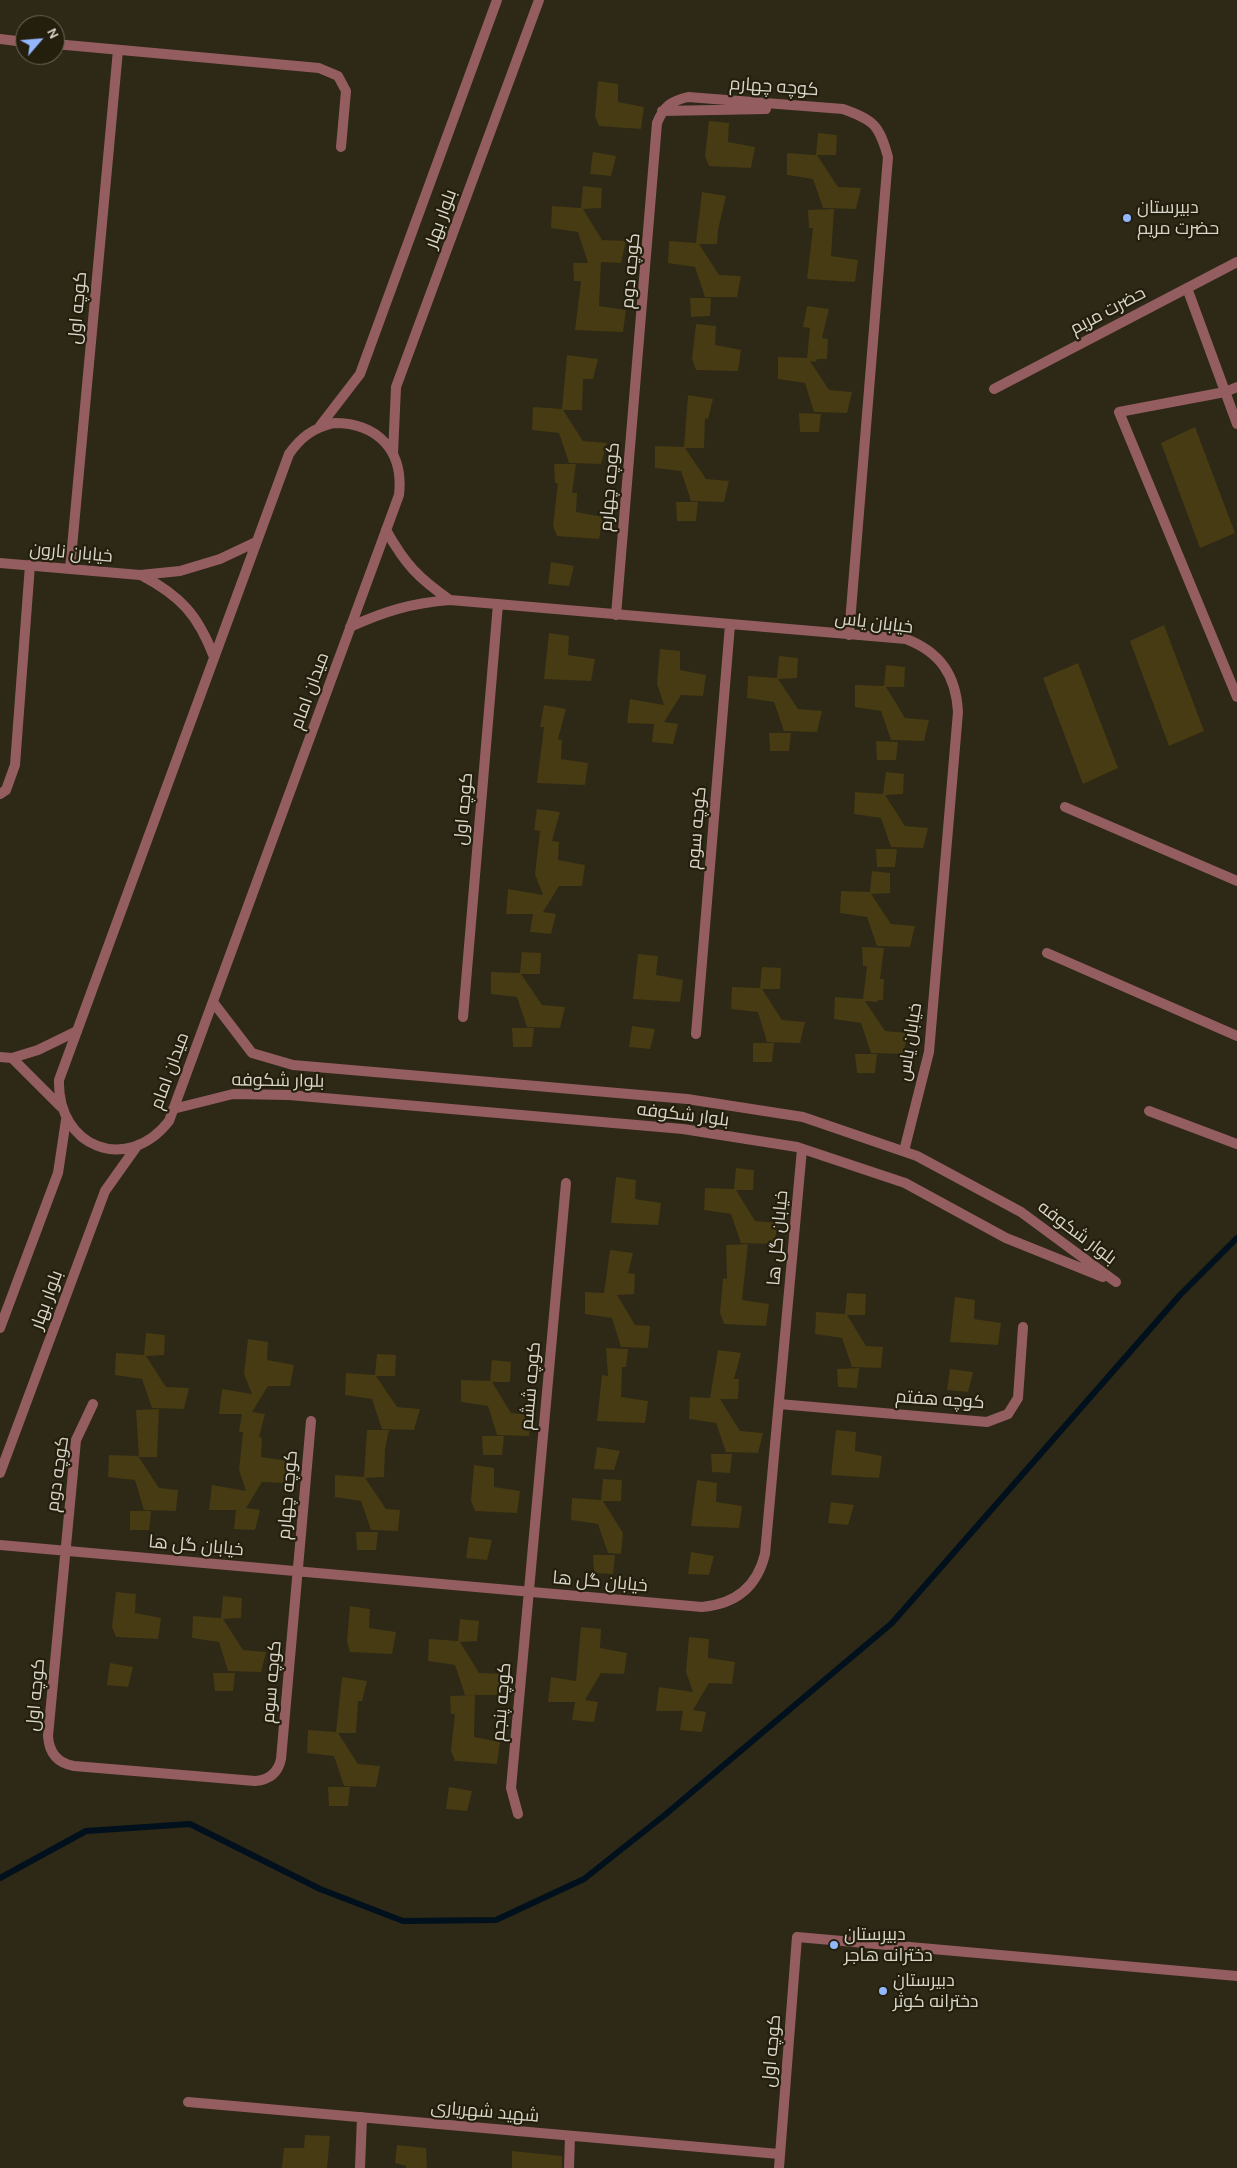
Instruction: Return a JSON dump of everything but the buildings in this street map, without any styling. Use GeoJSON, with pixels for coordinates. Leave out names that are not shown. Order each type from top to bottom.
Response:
{"type":"FeatureCollection","features":[{"type":"Feature","properties":{"kind":"street","name":"بلوار بهار"},"geometry":{"type":"LineString","coordinates":[[320,426],[360,374],[497,0]]}},
{"type":"Feature","properties":{"kind":"street","name":"بلوار بهار"},"geometry":{"type":"LineString","coordinates":[[393,454],[396,387],[539,0]]}},
{"type":"Feature","properties":{"kind":"street"},"geometry":{"type":"LineString","coordinates":[[0,39],[15,41]]}},
{"type":"Feature","properties":{"kind":"street"},"geometry":{"type":"LineString","coordinates":[[65,45],[319,68],[338,76],[346,92],[341,147]]}},
{"type":"Feature","properties":{"kind":"street","name":"کوچه اول"},"geometry":{"type":"LineString","coordinates":[[70,569],[118,50]]}},
{"type":"Feature","properties":{"kind":"street","name":"کوچه چهارم"},"geometry":{"type":"LineString","coordinates":[[616,610],[657,123],[663,109],[674,100],[688,97],[843,109],[865,117],[882,134],[888,157],[849,635]]}},
{"type":"Feature","properties":{"kind":"street","name":"حضرت مریم"},"geometry":{"type":"LineString","coordinates":[[994,389],[1237,262]]}},
{"type":"Feature","properties":{"kind":"street"},"geometry":{"type":"LineString","coordinates":[[1187,288],[1237,424]]}},
{"type":"Feature","properties":{"kind":"street"},"geometry":{"type":"LineString","coordinates":[[1237,387],[1225,392],[1119,412],[1237,697]]}},
{"type":"Feature","properties":{"kind":"street","name":"میدان امام"},"geometry":{"type":"LineString","coordinates":[[348,423],[362,426],[374,433],[393,454],[398,467],[399,495],[169,1121],[160,1132],[137,1146],[110,1149],[97,1146],[74,1131],[66,1120],[61,1107],[59,1080],[289,454],[307,433],[320,426],[348,423]]}},
{"type":"Feature","properties":{"kind":"street"},"geometry":{"type":"LineString","coordinates":[[386,530],[407,564],[424,582],[450,600]]}},
{"type":"Feature","properties":{"kind":"street"},"geometry":{"type":"LineString","coordinates":[[140,575],[180,571],[212,562],[256,542]]}},
{"type":"Feature","properties":{"kind":"street","name":"خیابان نارون"},"geometry":{"type":"LineString","coordinates":[[0,563],[140,575]]}},
{"type":"Feature","properties":{"kind":"street"},"geometry":{"type":"LineString","coordinates":[[0,794],[6,790],[15,765],[30,565]]}},
{"type":"Feature","properties":{"kind":"street"},"geometry":{"type":"LineString","coordinates":[[140,575],[165,588],[187,607],[204,630],[214,657]]}},
{"type":"Feature","properties":{"kind":"street","name":"خیابان یاس"},"geometry":{"type":"LineString","coordinates":[[350,627],[382,612],[416,603],[450,600],[616,610],[730,625],[906,640],[921,645],[934,654],[945,666],[953,680],[958,712],[929,1052],[904,1151]]}},
{"type":"Feature","properties":{"kind":"street","name":"کوچه اول"},"geometry":{"type":"LineString","coordinates":[[463,1017],[498,604]]}},
{"type":"Feature","properties":{"kind":"street","name":"کوچه سوم"},"geometry":{"type":"LineString","coordinates":[[696,1034],[730,625]]}},
{"type":"Feature","properties":{"kind":"street"},"geometry":{"type":"LineString","coordinates":[[1065,807],[1237,881]]}},
{"type":"Feature","properties":{"kind":"street"},"geometry":{"type":"LineString","coordinates":[[1048,953],[1237,1036]]}},
{"type":"Feature","properties":{"kind":"street","name":"بلوار شکوفه"},"geometry":{"type":"LineString","coordinates":[[173,1109],[233,1094],[289,1095],[683,1129],[802,1149],[905,1183],[1006,1238],[1116,1282],[1021,1212],[917,1156],[804,1118],[686,1099],[293,1065],[252,1054],[213,1002]]}},
{"type":"Feature","properties":{"kind":"street"},"geometry":{"type":"LineString","coordinates":[[0,1057],[12,1058],[38,1050],[77,1031]]}},
{"type":"Feature","properties":{"kind":"street"},"geometry":{"type":"LineString","coordinates":[[12,1058],[61,1107]]}},
{"type":"Feature","properties":{"kind":"street"},"geometry":{"type":"LineString","coordinates":[[1149,1111],[1237,1144]]}},
{"type":"Feature","properties":{"kind":"street","name":"بلوار بهار"},"geometry":{"type":"LineString","coordinates":[[0,1328],[58,1173],[66,1120]]}},
{"type":"Feature","properties":{"kind":"street","name":"بلوار بهار"},"geometry":{"type":"LineString","coordinates":[[0,1473],[105,1191],[137,1146]]}},
{"type":"Feature","properties":{"kind":"street","name":"خیابان گل ها"},"geometry":{"type":"LineString","coordinates":[[0,1545],[702,1607],[717,1606],[744,1593],[762,1568],[765,1554],[802,1149]]}},
{"type":"Feature","properties":{"kind":"street","name":"کوچه ششم"},"geometry":{"type":"LineString","coordinates":[[529,1592],[566,1183]]}},
{"type":"Feature","properties":{"kind":"street","name":"کوچه هفتم"},"geometry":{"type":"LineString","coordinates":[[779,1404],[987,1422],[1008,1414],[1018,1398],[1023,1327]]}},
{"type":"Feature","properties":{"kind":"street","name":"کوچه دوم"},"geometry":{"type":"LineString","coordinates":[[65,1551],[76,1440],[93,1404]]}},
{"type":"Feature","properties":{"kind":"street","name":"کوچه چهارم"},"geometry":{"type":"LineString","coordinates":[[298,1571],[312,1421]]}},
{"type":"Feature","properties":{"kind":"street","name":"کوچه اول"},"geometry":{"type":"LineString","coordinates":[[65,1551],[48,1736],[52,1754],[62,1762],[74,1766],[255,1780]]}},
{"type":"Feature","properties":{"kind":"street","name":"کوچه سوم"},"geometry":{"type":"LineString","coordinates":[[255,1780],[270,1777],[280,1764],[298,1571]]}},
{"type":"Feature","properties":{"kind":"street","name":"کوچه پنجم"},"geometry":{"type":"LineString","coordinates":[[518,1814],[511,1788],[529,1592]]}},
{"type":"Feature","properties":{"kind":"street","name":"کوچه اول"},"geometry":{"type":"LineString","coordinates":[[779,2168],[798,1937],[1237,1976]]}},
{"type":"Feature","properties":{"kind":"street","name":"شهید شهریاری"},"geometry":{"type":"LineString","coordinates":[[188,2102],[780,2154]]}},
{"type":"Feature","properties":{"kind":"street"},"geometry":{"type":"LineString","coordinates":[[360,2168],[362,2117]]}},
{"type":"Feature","properties":{"kind":"street"},"geometry":{"type":"LineString","coordinates":[[569,2168],[570,2136]]}},
{"type":"Feature","properties":{"kind":"waterway"},"geometry":{"type":"LineString","coordinates":[[0,1878],[86,1831],[190,1824],[320,1889],[403,1921],[496,1920],[584,1879],[666,1814],[892,1623],[1180,1295],[1237,1238]]}},
{"type":"Feature","properties":{"kind":"place","name":"دبیرستان حضرت مریم"},"geometry":{"type":"Point","coordinates":[1127,218]}},
{"type":"Feature","properties":{"kind":"place","name":"دبیرستان دخترانه هاجر"},"geometry":{"type":"Point","coordinates":[834,1945]}},
{"type":"Feature","properties":{"kind":"place","name":"دبیرستان دخترانه کوثر"},"geometry":{"type":"Point","coordinates":[883,1991]}}]}
